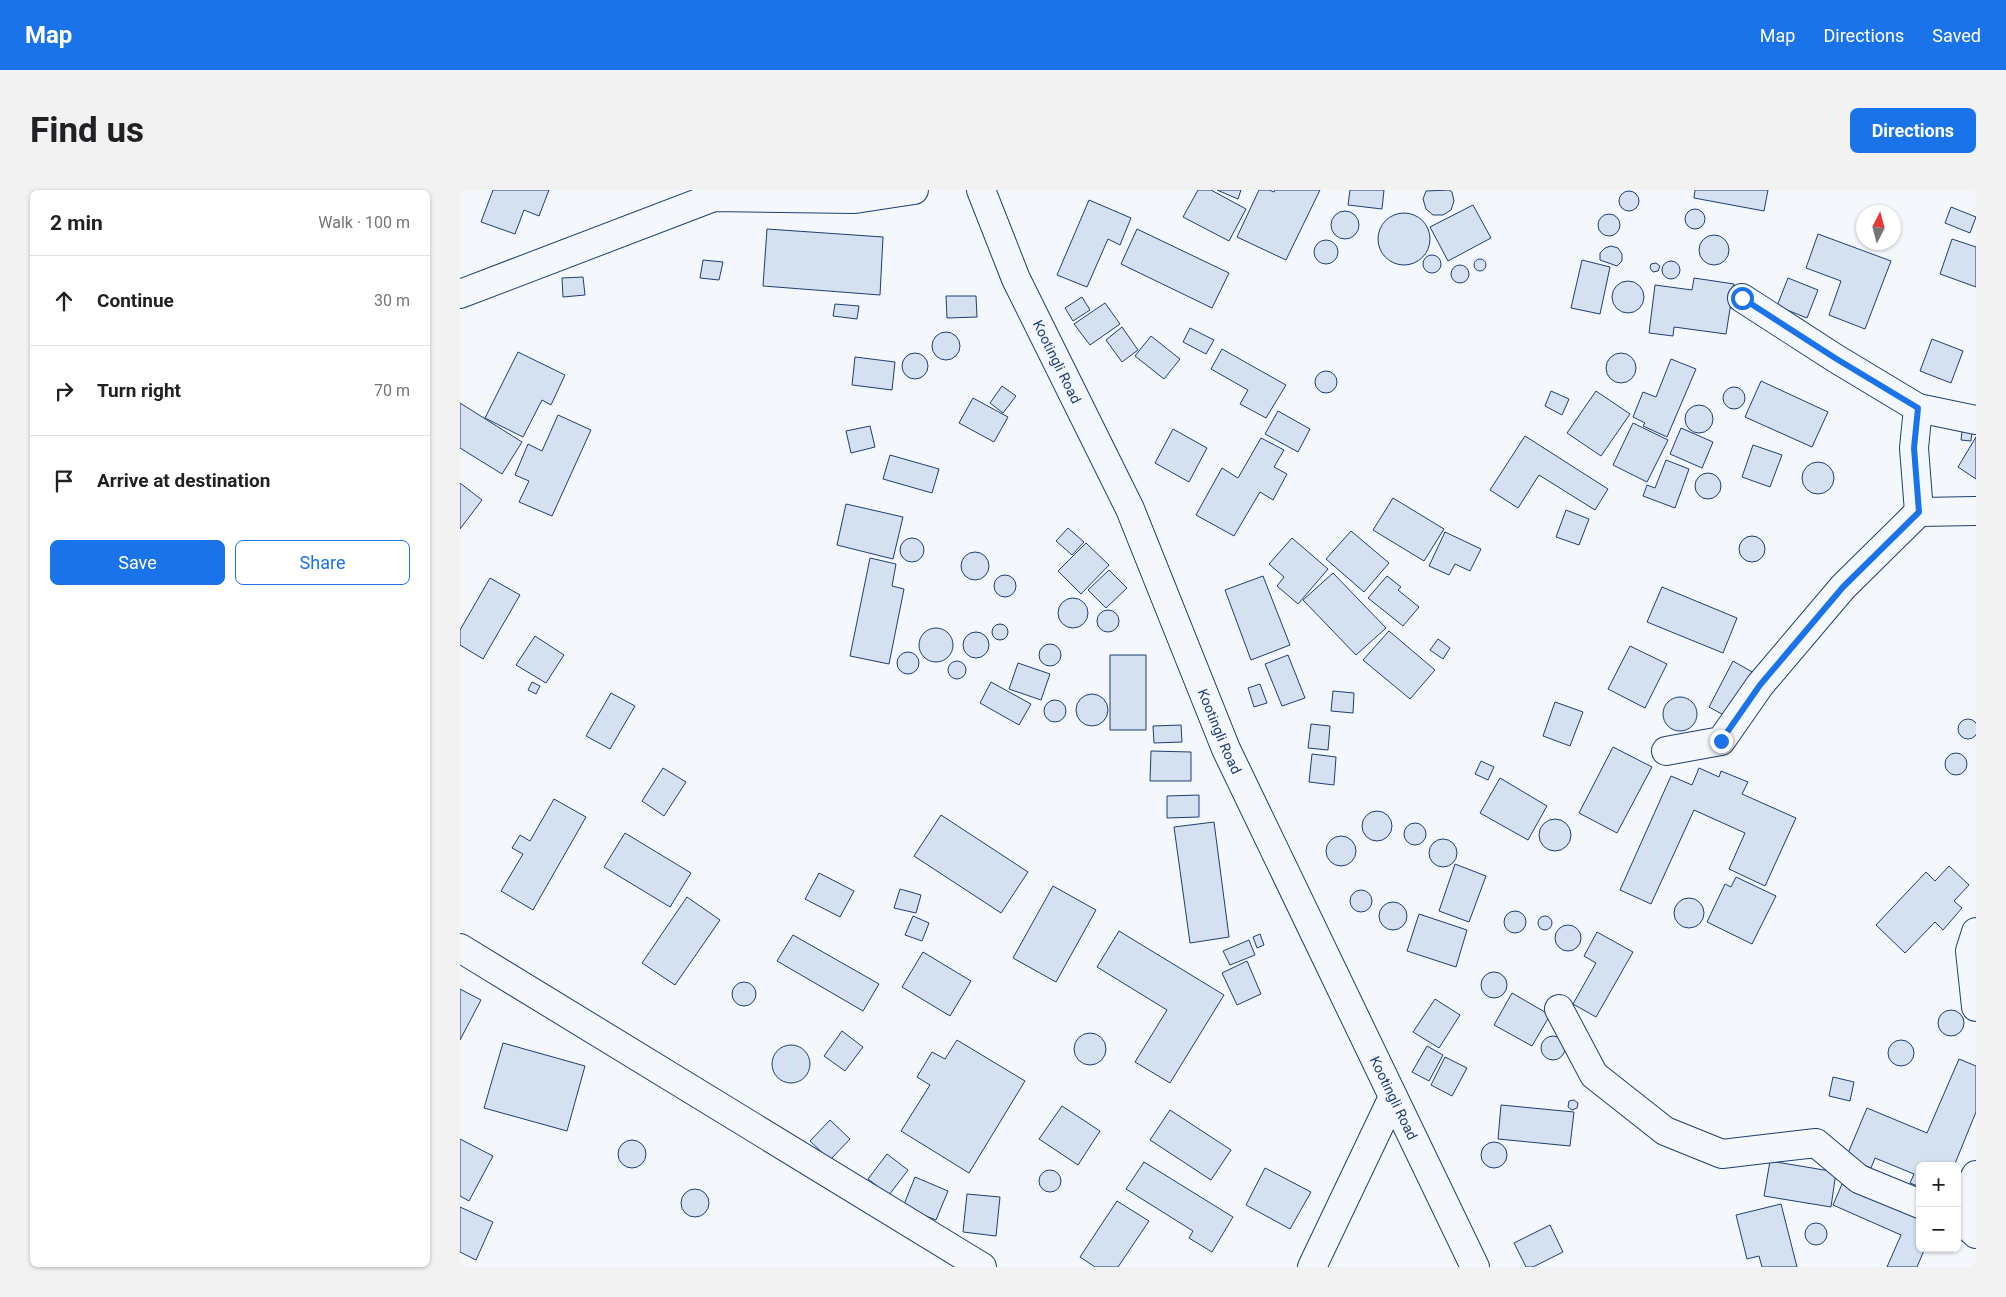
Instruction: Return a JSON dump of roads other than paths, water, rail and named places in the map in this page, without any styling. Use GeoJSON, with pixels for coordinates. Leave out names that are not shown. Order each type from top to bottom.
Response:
{"type":"FeatureCollection","features":[{"type":"Feature","properties":{"kind":"street"},"geometry":{"type":"LineString","coordinates":[[460,294],[714,198],[855,199],[914,190]]}},
{"type":"Feature","properties":{"kind":"street","name":"Kootingli Road"},"geometry":{"type":"LineString","coordinates":[[981,190],[1016,279],[1130,509],[1226,749],[1475,1267]]}},
{"type":"Feature","properties":{"kind":"street"},"geometry":{"type":"LineString","coordinates":[[1742,298],[1918,408],[1976,420]]}},
{"type":"Feature","properties":{"kind":"street"},"geometry":{"type":"LineString","coordinates":[[1918,408],[1914,448],[1919,512]]}},
{"type":"Feature","properties":{"kind":"street"},"geometry":{"type":"LineString","coordinates":[[1666,751],[1721,741],[1760,685],[1843,587],[1919,512],[1976,511]]}},
{"type":"Feature","properties":{"kind":"street"},"geometry":{"type":"LineString","coordinates":[[1976,932],[1970,951],[1976,1007]]}},
{"type":"Feature","properties":{"kind":"street"},"geometry":{"type":"LineString","coordinates":[[460,948],[982,1267]]}},
{"type":"Feature","properties":{"kind":"street"},"geometry":{"type":"LineString","coordinates":[[1559,1009],[1594,1075],[1665,1131],[1722,1154],[1816,1143],[1858,1179],[1916,1202]]}},
{"type":"Feature","properties":{"kind":"street"},"geometry":{"type":"LineString","coordinates":[[1312,1267],[1394,1097]]}},
{"type":"Feature","properties":{"kind":"street"},"geometry":{"type":"LineString","coordinates":[[1965,1225],[1971,1184],[1976,1175]]}}]}
